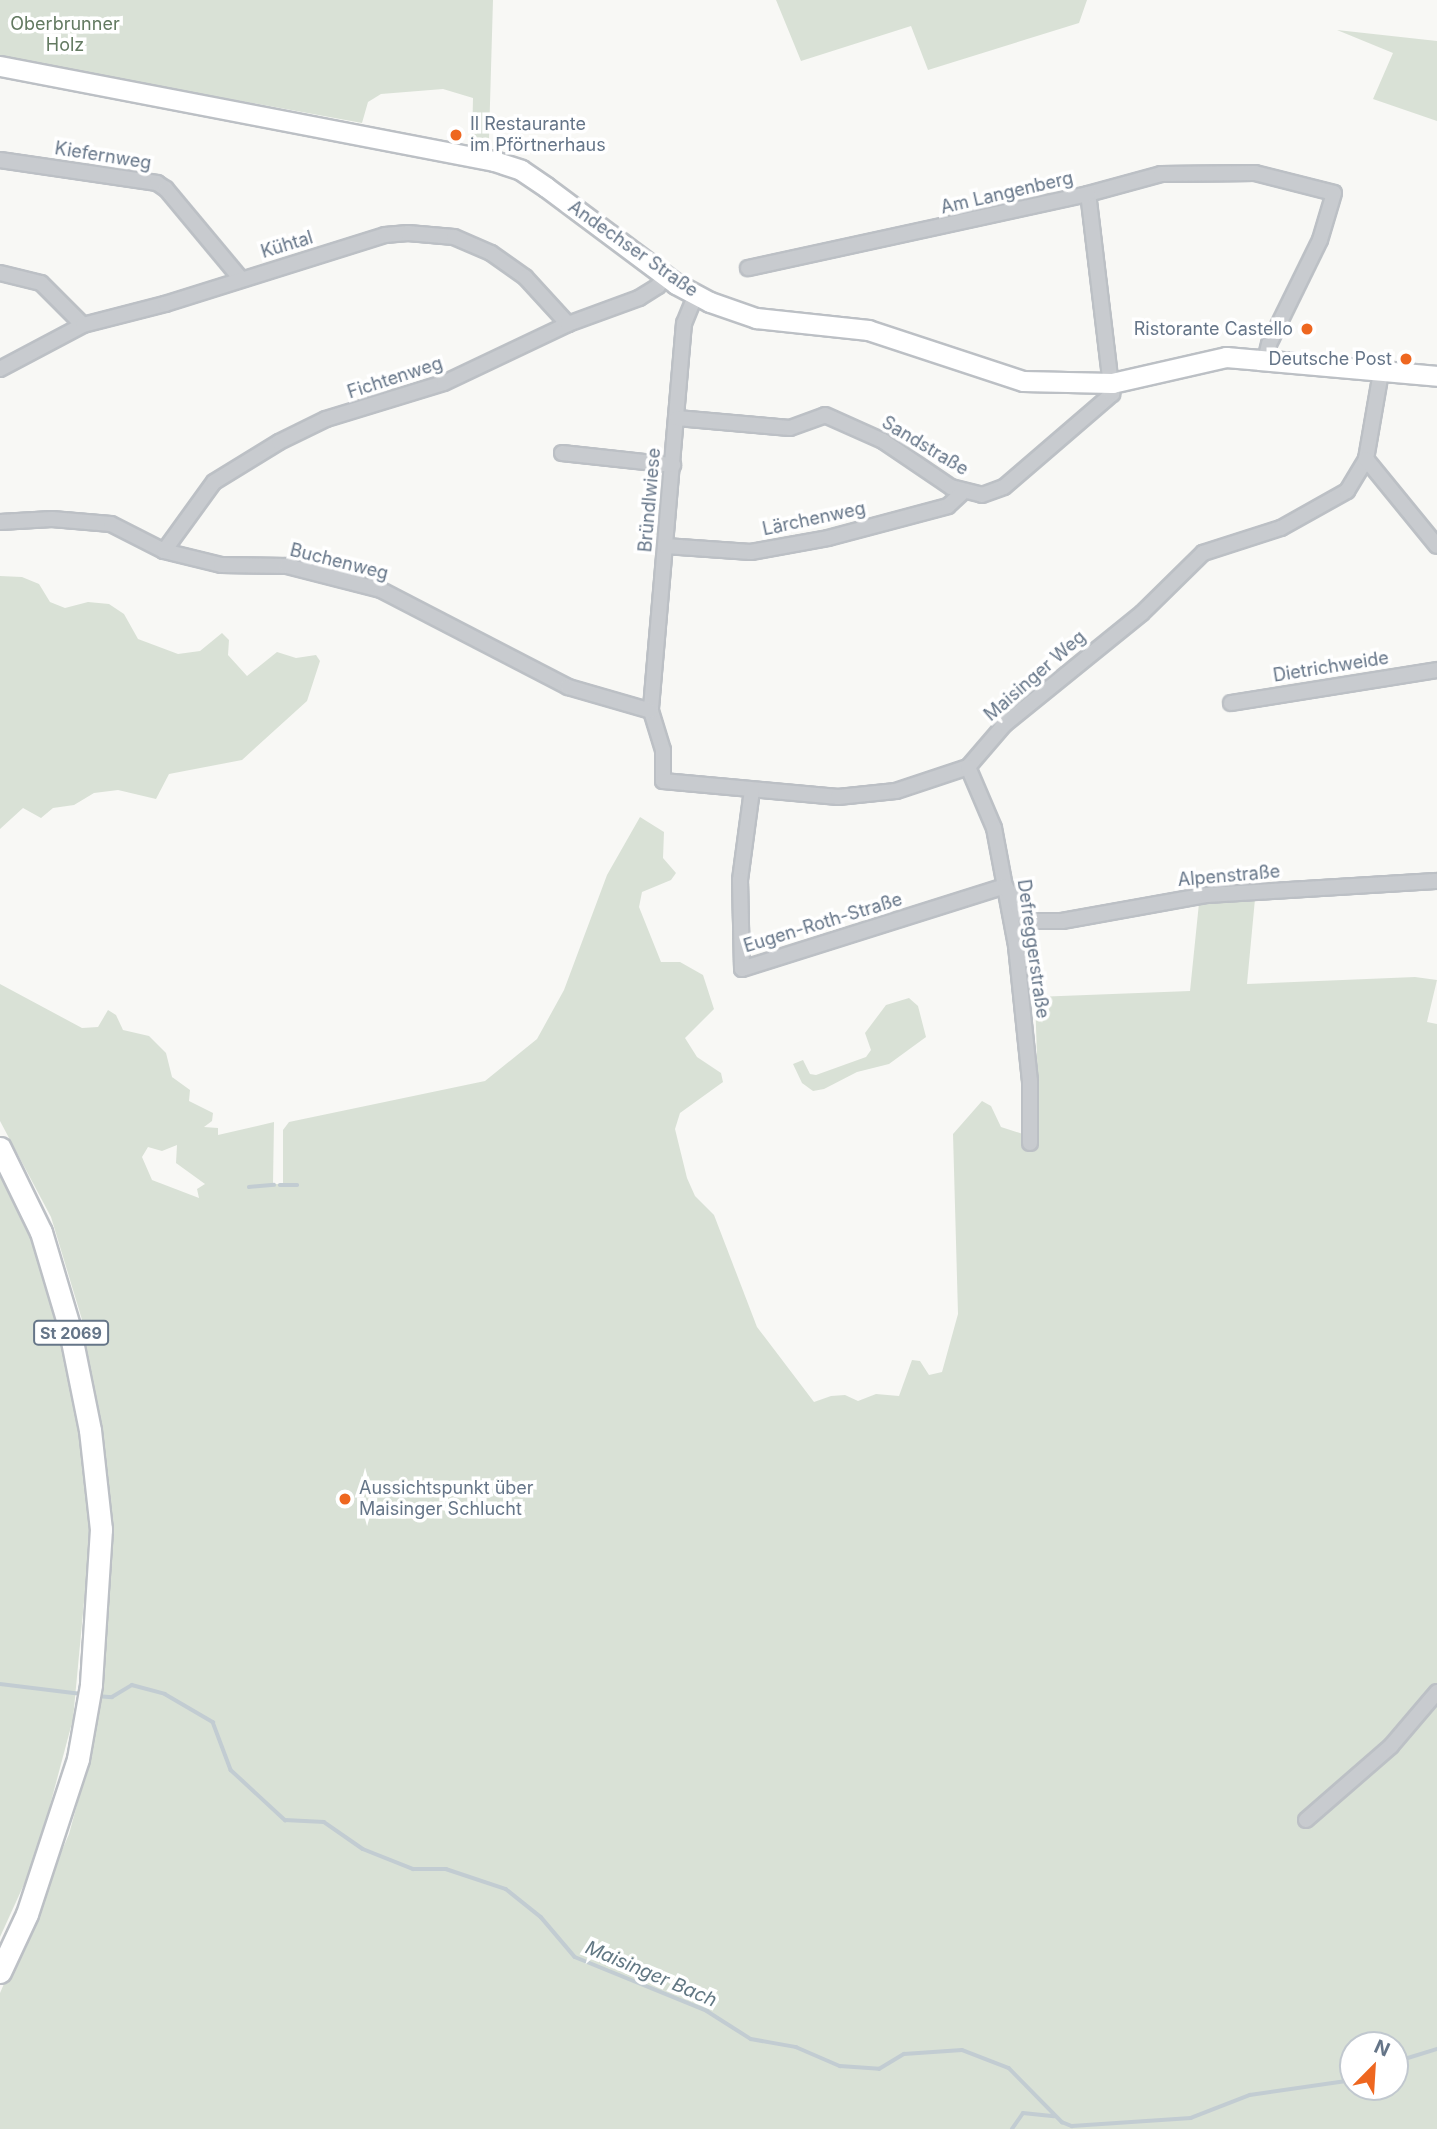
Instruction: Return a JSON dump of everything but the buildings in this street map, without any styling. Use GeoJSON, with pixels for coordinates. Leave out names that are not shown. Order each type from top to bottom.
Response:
{"type":"FeatureCollection","features":[{"type":"Feature","properties":{"kind":"main road","name":"St 2069"},"geometry":{"type":"LineString","coordinates":[[0,1148],[41,1232],[69,1326],[90,1430],[101,1529],[98,1613],[85,1727],[62,1818],[27,1914],[0,1972]]}},
{"type":"Feature","properties":{"kind":"street","name":"Andechser Straße"},"geometry":{"type":"LineString","coordinates":[[0,66],[494,161],[521,170],[665,276],[696,294],[756,318],[868,330],[1023,381],[1112,383],[1226,357],[1437,376]]}},
{"type":"Feature","properties":{"kind":"street","name":"Kiefernweg"},"geometry":{"type":"LineString","coordinates":[[0,160],[157,183],[166,188],[241,279]]}},
{"type":"Feature","properties":{"kind":"street"},"geometry":{"type":"LineString","coordinates":[[1088,194],[1161,174],[1255,173],[1334,193],[1320,240],[1269,344],[1265,360]]}},
{"type":"Feature","properties":{"kind":"street","name":"Am Langenberg"},"geometry":{"type":"LineString","coordinates":[[748,268],[1088,194],[1112,383]]}},
{"type":"Feature","properties":{"kind":"street","name":"Kühtal"},"geometry":{"type":"LineString","coordinates":[[0,369],[83,325],[385,235],[454,237],[508,263],[568,324]]}},
{"type":"Feature","properties":{"kind":"street"},"geometry":{"type":"LineString","coordinates":[[0,273],[41,283],[83,325]]}},
{"type":"Feature","properties":{"kind":"street","name":"Fichtenweg"},"geometry":{"type":"LineString","coordinates":[[164,551],[214,482],[279,442],[326,419],[444,383],[568,324],[639,298],[665,276]]}},
{"type":"Feature","properties":{"kind":"street","name":"Bründlwiese"},"geometry":{"type":"LineString","coordinates":[[651,711],[684,323],[696,294]]}},
{"type":"Feature","properties":{"kind":"street","name":"Maisinger Weg"},"geometry":{"type":"LineString","coordinates":[[968,767],[1005,724],[1079,660],[1142,613],[1203,553],[1280,528],[1330,505],[1347,491],[1366,458],[1381,372]]}},
{"type":"Feature","properties":{"kind":"street","name":"Sandstraße"},"geometry":{"type":"LineString","coordinates":[[677,418],[790,428],[825,415],[883,441],[963,492],[982,495],[1004,487],[1109,400],[1112,383]]}},
{"type":"Feature","properties":{"kind":"street"},"geometry":{"type":"LineString","coordinates":[[562,453],[673,465]]}},
{"type":"Feature","properties":{"kind":"street"},"geometry":{"type":"LineString","coordinates":[[1366,458],[1437,547]]}},
{"type":"Feature","properties":{"kind":"street","name":"Lärchenweg"},"geometry":{"type":"LineString","coordinates":[[665,546],[751,552],[828,538],[948,506],[963,492]]}},
{"type":"Feature","properties":{"kind":"street","name":"Buchenweg"},"geometry":{"type":"LineString","coordinates":[[0,522],[52,519],[111,524],[164,551],[221,565],[287,566],[381,590],[568,687],[651,711]]}},
{"type":"Feature","properties":{"kind":"street","name":"Dietrichweide"},"geometry":{"type":"LineString","coordinates":[[1231,703],[1437,670]]}},
{"type":"Feature","properties":{"kind":"street"},"geometry":{"type":"LineString","coordinates":[[651,711],[663,750],[663,782],[838,797],[896,791],[968,767]]}},
{"type":"Feature","properties":{"kind":"street","name":"Defreggerstraße"},"geometry":{"type":"LineString","coordinates":[[968,767],[994,828],[1005,886],[1026,1031],[1030,1143]]}},
{"type":"Feature","properties":{"kind":"street","name":"Eugen-Roth-Straße"},"geometry":{"type":"LineString","coordinates":[[752,790],[740,880],[742,969],[1005,886]]}},
{"type":"Feature","properties":{"kind":"street","name":"Alpenstraße"},"geometry":{"type":"LineString","coordinates":[[1005,886],[1027,921],[1062,921],[1206,895],[1437,881]]}},
{"type":"Feature","properties":{"kind":"street"},"geometry":{"type":"LineString","coordinates":[[1306,1819],[1391,1746],[1437,1692]]}},
{"type":"Feature","properties":{"kind":"green space","name":"Oberbrunner Holz"},"geometry":{"type":"Polygon","coordinates":[[[0,0],[493,0],[489,138],[484,148],[472,142],[473,98],[443,89],[381,94],[368,102],[362,123],[0,57],[0,0]]]}},
{"type":"Feature","properties":{"kind":"green space"},"geometry":{"type":"Polygon","coordinates":[[[776,0],[1087,0],[1079,23],[928,70],[911,26],[801,61],[776,0]]]}},
{"type":"Feature","properties":{"kind":"green space"},"geometry":{"type":"Polygon","coordinates":[[[1337,30],[1437,41],[1437,121],[1373,99],[1393,53],[1337,30]]]}},
{"type":"Feature","properties":{"kind":"green space"},"geometry":{"type":"Polygon","coordinates":[[[0,576],[22,577],[39,584],[50,602],[65,608],[88,602],[109,604],[124,614],[138,639],[178,654],[200,651],[222,633],[229,640],[228,655],[247,676],[277,652],[296,658],[316,655],[320,661],[307,701],[242,760],[169,774],[156,799],[118,790],[94,793],[74,805],[53,808],[41,818],[23,808],[0,829],[0,576]]]}},
{"type":"Feature","properties":{"kind":"green space"},"geometry":{"type":"Polygon","coordinates":[[[640,817],[664,832],[663,858],[676,873],[671,880],[642,892],[639,907],[661,962],[680,962],[703,975],[714,1009],[685,1038],[697,1057],[721,1073],[723,1082],[680,1113],[675,1129],[687,1178],[695,1196],[714,1215],[757,1327],[814,1402],[831,1396],[845,1395],[858,1401],[876,1394],[899,1396],[912,1360],[920,1361],[929,1375],[942,1372],[958,1314],[953,1134],[982,1101],[991,1106],[1001,1127],[1026,1135],[1030,1095],[1038,1088],[1035,997],[1190,991],[1199,903],[1255,899],[1247,984],[1415,977],[1437,980],[1427,1022],[1437,1024],[1437,2129],[0,2129],[0,1993],[69,1834],[86,1772],[105,1661],[111,1531],[83,1323],[51,1217],[0,1121],[0,984],[82,1028],[98,1027],[108,1010],[116,1015],[123,1030],[149,1036],[166,1053],[172,1077],[190,1090],[189,1101],[213,1113],[212,1121],[204,1127],[218,1128],[218,1135],[274,1122],[273,1184],[283,1184],[283,1130],[289,1122],[485,1081],[537,1039],[564,990],[607,875],[640,817]],[[177,1145],[162,1151],[148,1147],[142,1157],[152,1180],[199,1198],[197,1189],[205,1184],[176,1163],[177,1145]]]}},
{"type":"Feature","properties":{"kind":"green space"},"geometry":{"type":"Polygon","coordinates":[[[909,998],[918,1006],[926,1037],[889,1064],[857,1072],[824,1089],[813,1091],[802,1083],[793,1064],[803,1060],[810,1074],[816,1075],[866,1057],[871,1050],[865,1033],[886,1005],[909,998]]]}},
{"type":"Feature","properties":{"kind":"green space"},"geometry":{"type":"Polygon","coordinates":[[[0,1171],[37,1248],[59,1325],[79,1431],[91,1528],[73,1719],[36,1858],[0,1937],[0,1171]]]}},
{"type":"Feature","properties":{"kind":"waterway"},"geometry":{"type":"LineString","coordinates":[[249,1187],[274,1185]]}},
{"type":"Feature","properties":{"kind":"waterway"},"geometry":{"type":"LineString","coordinates":[[280,1185],[297,1185]]}},
{"type":"Feature","properties":{"kind":"waterway","name":"Maisinger Bach"},"geometry":{"type":"LineString","coordinates":[[0,1684],[81,1694]]}},
{"type":"Feature","properties":{"kind":"waterway","name":"Maisinger Bach"},"geometry":{"type":"LineString","coordinates":[[96,1696],[112,1697],[132,1685],[165,1694],[213,1722],[231,1770],[285,1820],[324,1822],[363,1849],[413,1869],[446,1869],[506,1889],[541,1917],[575,1957],[707,2011],[751,2039],[796,2047],[840,2066],[879,2069],[904,2054],[962,2050],[1009,2068],[1062,2122],[1072,2126],[1191,2118],[1250,2095],[1339,2082]]}},
{"type":"Feature","properties":{"kind":"waterway","name":"Maisinger Bach"},"geometry":{"type":"LineString","coordinates":[[1409,2058],[1437,2049]]}},
{"type":"Feature","properties":{"kind":"waterway"},"geometry":{"type":"LineString","coordinates":[[1012,2129],[1023,2113],[1054,2116]]}},
{"type":"Feature","properties":{"kind":"place","name":"Il Restaurante im Pförtnerhaus"},"geometry":{"type":"Point","coordinates":[456,135]}},
{"type":"Feature","properties":{"kind":"place","name":"Ristorante Castello"},"geometry":{"type":"Point","coordinates":[1307,329]}},
{"type":"Feature","properties":{"kind":"place","name":"Deutsche Post"},"geometry":{"type":"Point","coordinates":[1406,359]}},
{"type":"Feature","properties":{"kind":"place","name":"Aussichtspunkt über Maisinger Schlucht"},"geometry":{"type":"Point","coordinates":[345,1499]}}]}
